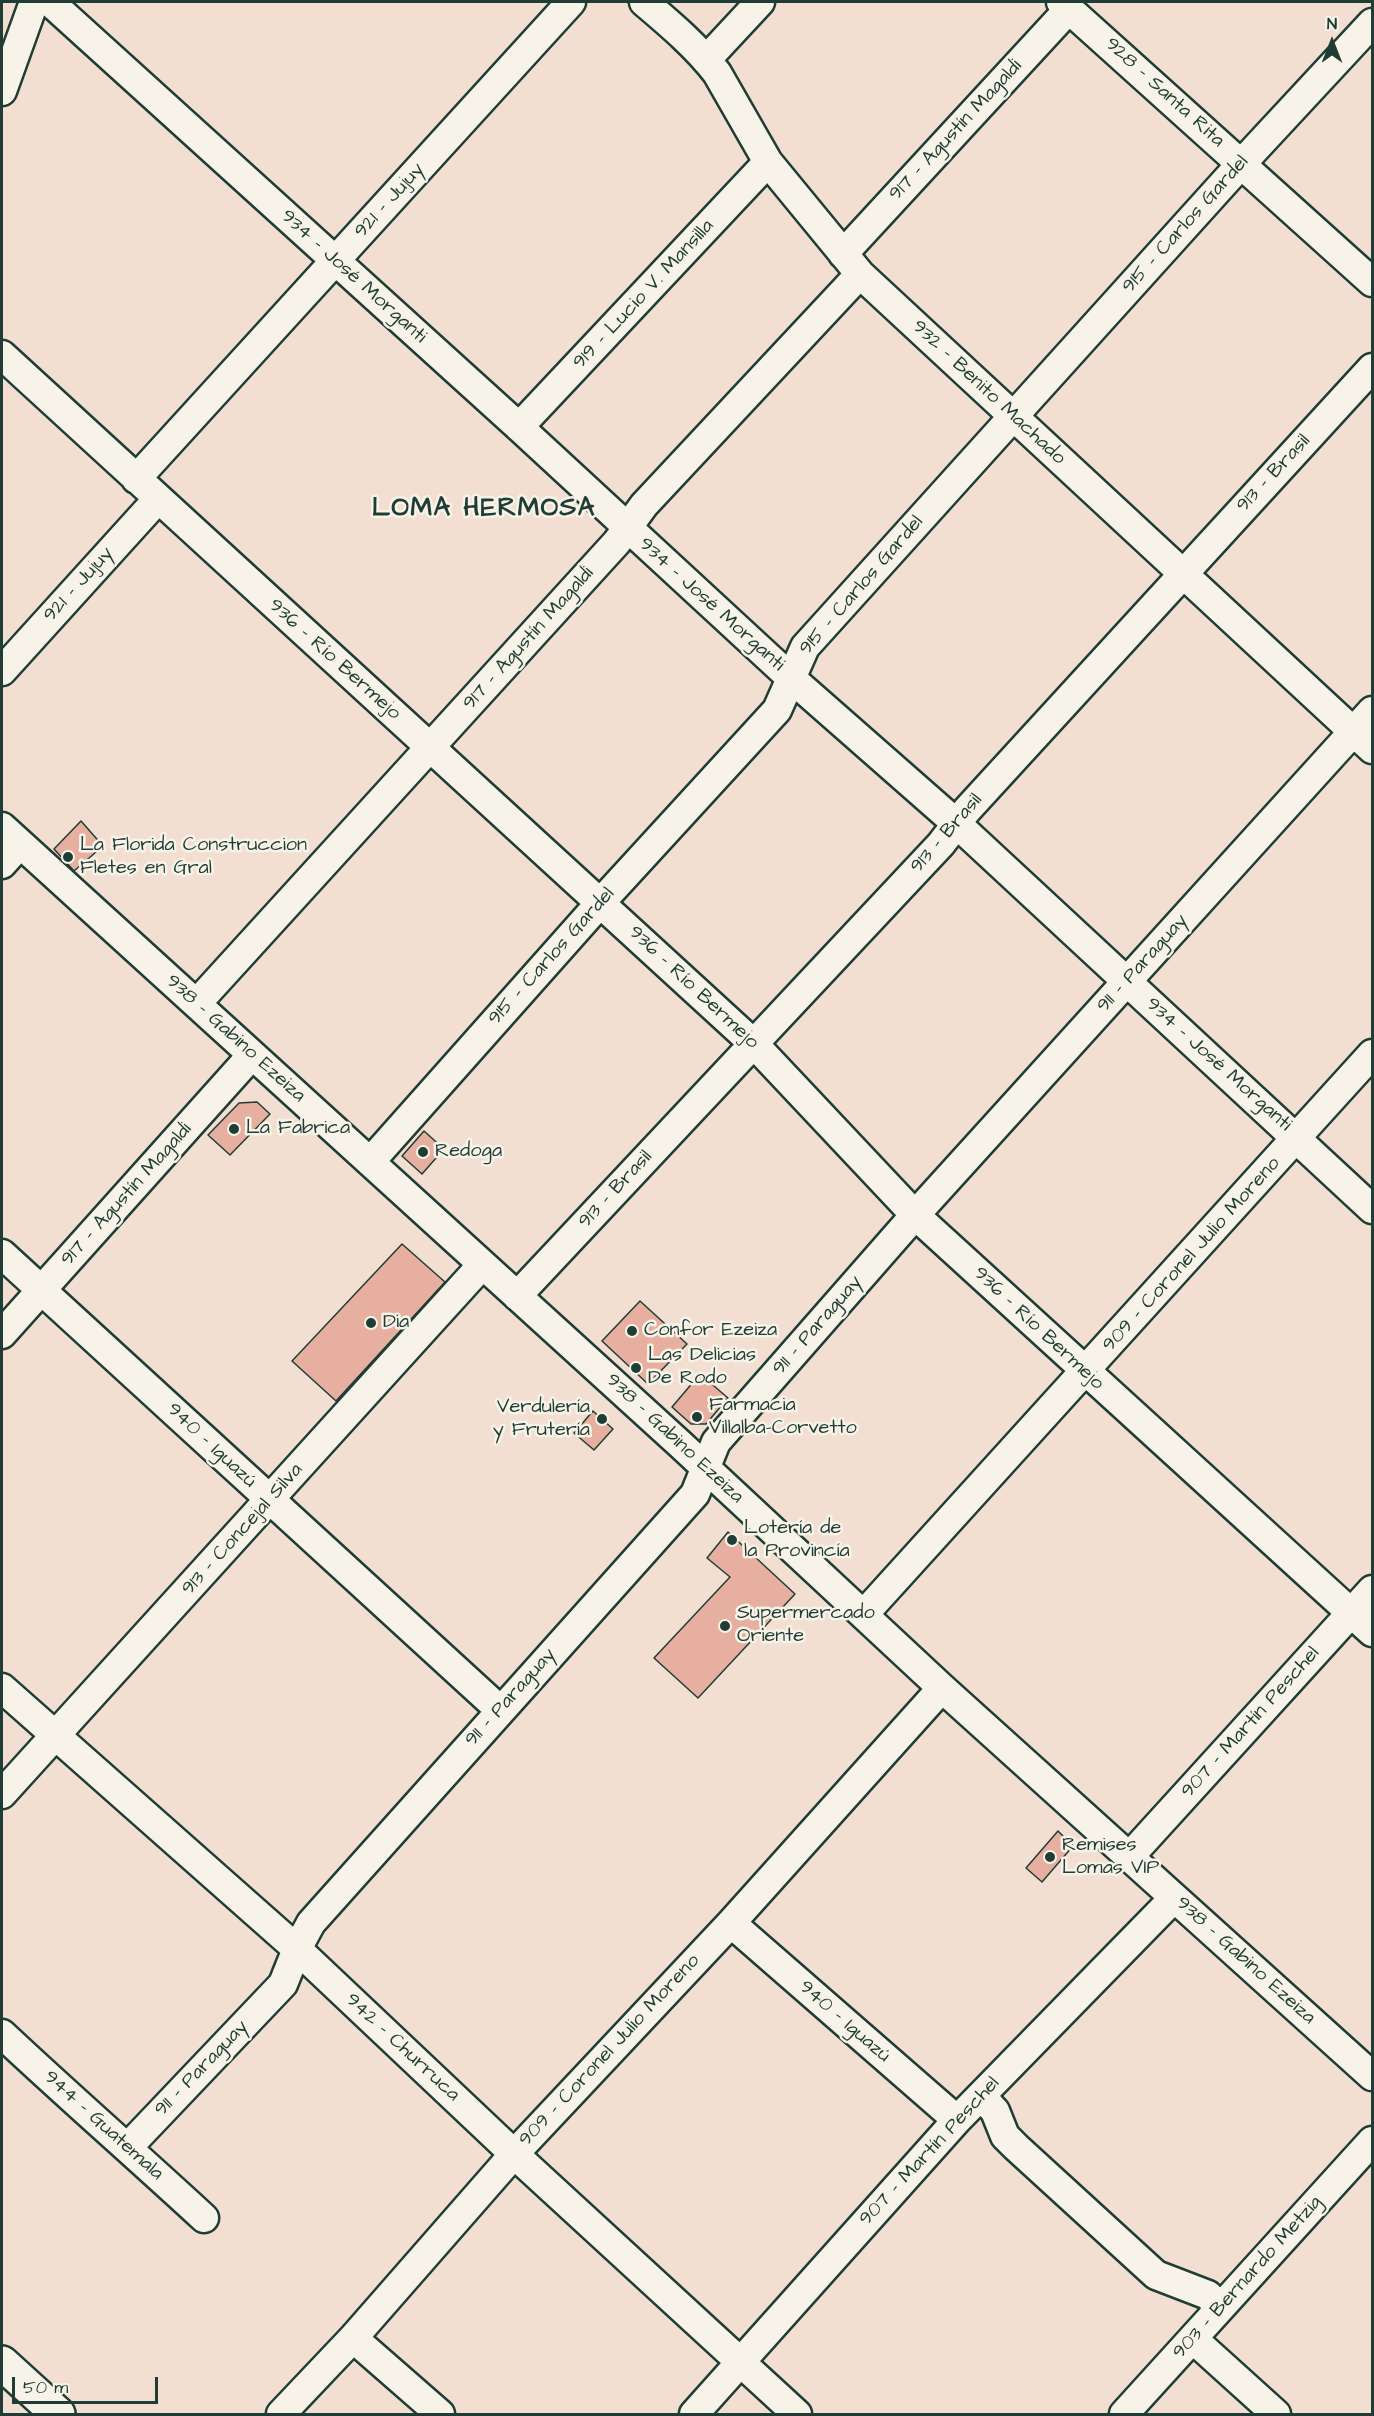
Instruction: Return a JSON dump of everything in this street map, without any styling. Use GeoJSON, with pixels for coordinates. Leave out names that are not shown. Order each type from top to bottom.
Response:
{"type":"FeatureCollection","features":[{"type":"Feature","properties":{"kind":"main road"},"geometry":{"type":"LineString","coordinates":[[3,2367],[58,2415]]}},
{"type":"Feature","properties":{"kind":"street"},"geometry":{"type":"LineString","coordinates":[[2,91],[34,2]]}},
{"type":"Feature","properties":{"kind":"street","name":"934 - José Morganti"},"geometry":{"type":"LineString","coordinates":[[50,2],[519,427],[792,679],[957,824],[1372,1209]]}},
{"type":"Feature","properties":{"kind":"street","name":"921 - Jujuy"},"geometry":{"type":"LineString","coordinates":[[136,479],[571,2]]}},
{"type":"Feature","properties":{"kind":"street","name":"932 - Benito Machado"},"geometry":{"type":"LineString","coordinates":[[644,2],[697,48],[717,73],[768,162],[852,264],[1182,573],[1366,731]]}},
{"type":"Feature","properties":{"kind":"street"},"geometry":{"type":"LineString","coordinates":[[706,60],[760,2]]}},
{"type":"Feature","properties":{"kind":"street","name":"928 - Santa Rita"},"geometry":{"type":"LineString","coordinates":[[1065,5],[1372,282]]}},
{"type":"Feature","properties":{"kind":"street","name":"917 - Agustín Magaldi"},"geometry":{"type":"LineString","coordinates":[[197,1004],[627,529],[644,505],[852,264],[1065,5]]}},
{"type":"Feature","properties":{"kind":"street","name":"915 - Carlos Gardel"},"geometry":{"type":"LineString","coordinates":[[370,1162],[600,902],[777,710],[805,646],[1242,163],[1372,23]]}},
{"type":"Feature","properties":{"kind":"street","name":"919 - Lucio V. Mansilla"},"geometry":{"type":"LineString","coordinates":[[519,427],[768,162]]}},
{"type":"Feature","properties":{"kind":"street","name":"936 - Río Bermejo"},"geometry":{"type":"LineString","coordinates":[[2,355],[157,500],[754,1044],[915,1215],[1372,1632]]}},
{"type":"Feature","properties":{"kind":"street","name":"913 - Brasil"},"geometry":{"type":"LineString","coordinates":[[517,1296],[957,824],[967,810],[1182,573],[1372,368]]}},
{"type":"Feature","properties":{"kind":"street","name":"921 - Jujuy"},"geometry":{"type":"LineString","coordinates":[[2,671],[157,500]]}},
{"type":"Feature","properties":{"kind":"street","name":"911 - Paraguay"},"geometry":{"type":"LineString","coordinates":[[128,2147],[283,1984],[297,1949],[311,1923],[695,1494],[716,1442],[915,1215],[1126,982],[1366,731]]}},
{"type":"Feature","properties":{"kind":"street","name":"938 - Gabino Ezeiza"},"geometry":{"type":"LineString","coordinates":[[8,845],[197,1004],[942,1688],[1372,2076]]}},
{"type":"Feature","properties":{"kind":"street","name":"909 - Coronel Julio Moreno"},"geometry":{"type":"LineString","coordinates":[[864,1614],[1298,1138],[1372,1053]]}},
{"type":"Feature","properties":{"kind":"street","name":"917 - Agustín Magaldi"},"geometry":{"type":"LineString","coordinates":[[2,1334],[252,1055]]}},
{"type":"Feature","properties":{"kind":"street","name":"940 - Iguazú"},"geometry":{"type":"LineString","coordinates":[[2,1254],[500,1710]]}},
{"type":"Feature","properties":{"kind":"street","name":"913 - Concejal Silva"},"geometry":{"type":"LineString","coordinates":[[2,1794],[482,1265]]}},
{"type":"Feature","properties":{"kind":"street","name":"907 - Martín Peschel"},"geometry":{"type":"LineString","coordinates":[[1130,1856],[1372,1590]]}},
{"type":"Feature","properties":{"kind":"street","name":"942 - Churruca"},"geometry":{"type":"LineString","coordinates":[[2,1688],[297,1949],[514,2154],[797,2415]]}},
{"type":"Feature","properties":{"kind":"street","name":"909 - Coronel Julio Moreno"},"geometry":{"type":"LineString","coordinates":[[280,2415],[353,2338],[514,2154],[731,1923],[942,1688]]}},
{"type":"Feature","properties":{"kind":"street","name":"907 - Martín Peschel"},"geometry":{"type":"LineString","coordinates":[[694,2415],[957,2120],[1174,1898]]}},
{"type":"Feature","properties":{"kind":"street","name":"940 - Iguazú"},"geometry":{"type":"LineString","coordinates":[[731,1923],[957,2120]]}},
{"type":"Feature","properties":{"kind":"street","name":"944 - Guatemala"},"geometry":{"type":"LineString","coordinates":[[2,2034],[204,2218]]}},
{"type":"Feature","properties":{"kind":"street"},"geometry":{"type":"LineString","coordinates":[[981,2096],[995,2111],[1005,2136],[1156,2275],[1208,2295],[1220,2308]]}},
{"type":"Feature","properties":{"kind":"street","name":"903 - Bernardo Metzig"},"geometry":{"type":"LineString","coordinates":[[1124,2415],[1372,2141]]}},
{"type":"Feature","properties":{"kind":"street"},"geometry":{"type":"LineString","coordinates":[[353,2338],[440,2415]]}},
{"type":"Feature","properties":{"kind":"street"},"geometry":{"type":"LineString","coordinates":[[1193,2339],[1276,2415]]}},
{"type":"Feature","properties":{"kind":"building"},"geometry":{"type":"Polygon","coordinates":[[[81,821],[103,846],[74,871],[54,849],[81,821]]]}},
{"type":"Feature","properties":{"kind":"building","name":"La Fabrica"},"geometry":{"type":"Polygon","coordinates":[[[257,1102],[270,1114],[230,1155],[208,1135],[239,1103],[257,1102]]]}},
{"type":"Feature","properties":{"kind":"building","name":"Redoga"},"geometry":{"type":"Polygon","coordinates":[[[424,1131],[444,1149],[422,1174],[402,1156],[424,1131]]]}},
{"type":"Feature","properties":{"kind":"building","name":"Dia"},"geometry":{"type":"Polygon","coordinates":[[[402,1244],[445,1282],[336,1401],[292,1361],[402,1244]]]}},
{"type":"Feature","properties":{"kind":"building"},"geometry":{"type":"Polygon","coordinates":[[[640,1301],[687,1344],[648,1384],[602,1341],[640,1301]]]}},
{"type":"Feature","properties":{"kind":"building"},"geometry":{"type":"Polygon","coordinates":[[[700,1374],[728,1398],[706,1424],[691,1424],[672,1407],[700,1374]]]}},
{"type":"Feature","properties":{"kind":"building"},"geometry":{"type":"Polygon","coordinates":[[[593,1411],[613,1429],[594,1450],[574,1433],[593,1411]]]}},
{"type":"Feature","properties":{"kind":"building","name":"Supermercado Oriente"},"geometry":{"type":"Polygon","coordinates":[[[728,1532],[795,1594],[698,1698],[654,1658],[730,1577],[707,1558],[728,1532]]]}},
{"type":"Feature","properties":{"kind":"building","name":"Remises Lomas VIP"},"geometry":{"type":"Polygon","coordinates":[[[1058,1831],[1073,1846],[1042,1882],[1026,1868],[1058,1831]]]}},
{"type":"Feature","properties":{"kind":"place","name":"La Florida Construccion Fletes en Gral"},"geometry":{"type":"Point","coordinates":[68,857]}},
{"type":"Feature","properties":{"kind":"place","name":"La Fabrica"},"geometry":{"type":"Point","coordinates":[234,1129]}},
{"type":"Feature","properties":{"kind":"place","name":"Redoga"},"geometry":{"type":"Point","coordinates":[423,1152]}},
{"type":"Feature","properties":{"kind":"place","name":"Dia"},"geometry":{"type":"Point","coordinates":[371,1323]}},
{"type":"Feature","properties":{"kind":"place","name":"Confor Ezeiza"},"geometry":{"type":"Point","coordinates":[632,1331]}},
{"type":"Feature","properties":{"kind":"place","name":"Las Delicias De Rodo"},"geometry":{"type":"Point","coordinates":[636,1368]}},
{"type":"Feature","properties":{"kind":"place","name":"Farmacia Villalba-Corvetto"},"geometry":{"type":"Point","coordinates":[697,1417]}},
{"type":"Feature","properties":{"kind":"place","name":"Verdulería y Frutería"},"geometry":{"type":"Point","coordinates":[602,1419]}},
{"type":"Feature","properties":{"kind":"place","name":"Lotería de la Provincía"},"geometry":{"type":"Point","coordinates":[732,1540]}},
{"type":"Feature","properties":{"kind":"place","name":"Supermercado Oriente"},"geometry":{"type":"Point","coordinates":[725,1626]}},
{"type":"Feature","properties":{"kind":"place","name":"Remises Lomas VIP"},"geometry":{"type":"Point","coordinates":[1050,1857]}},
{"type":"Feature","properties":{"kind":"district","name":"LOMA HERMOSA"},"geometry":{"type":"Point","coordinates":[484,510]}}]}
